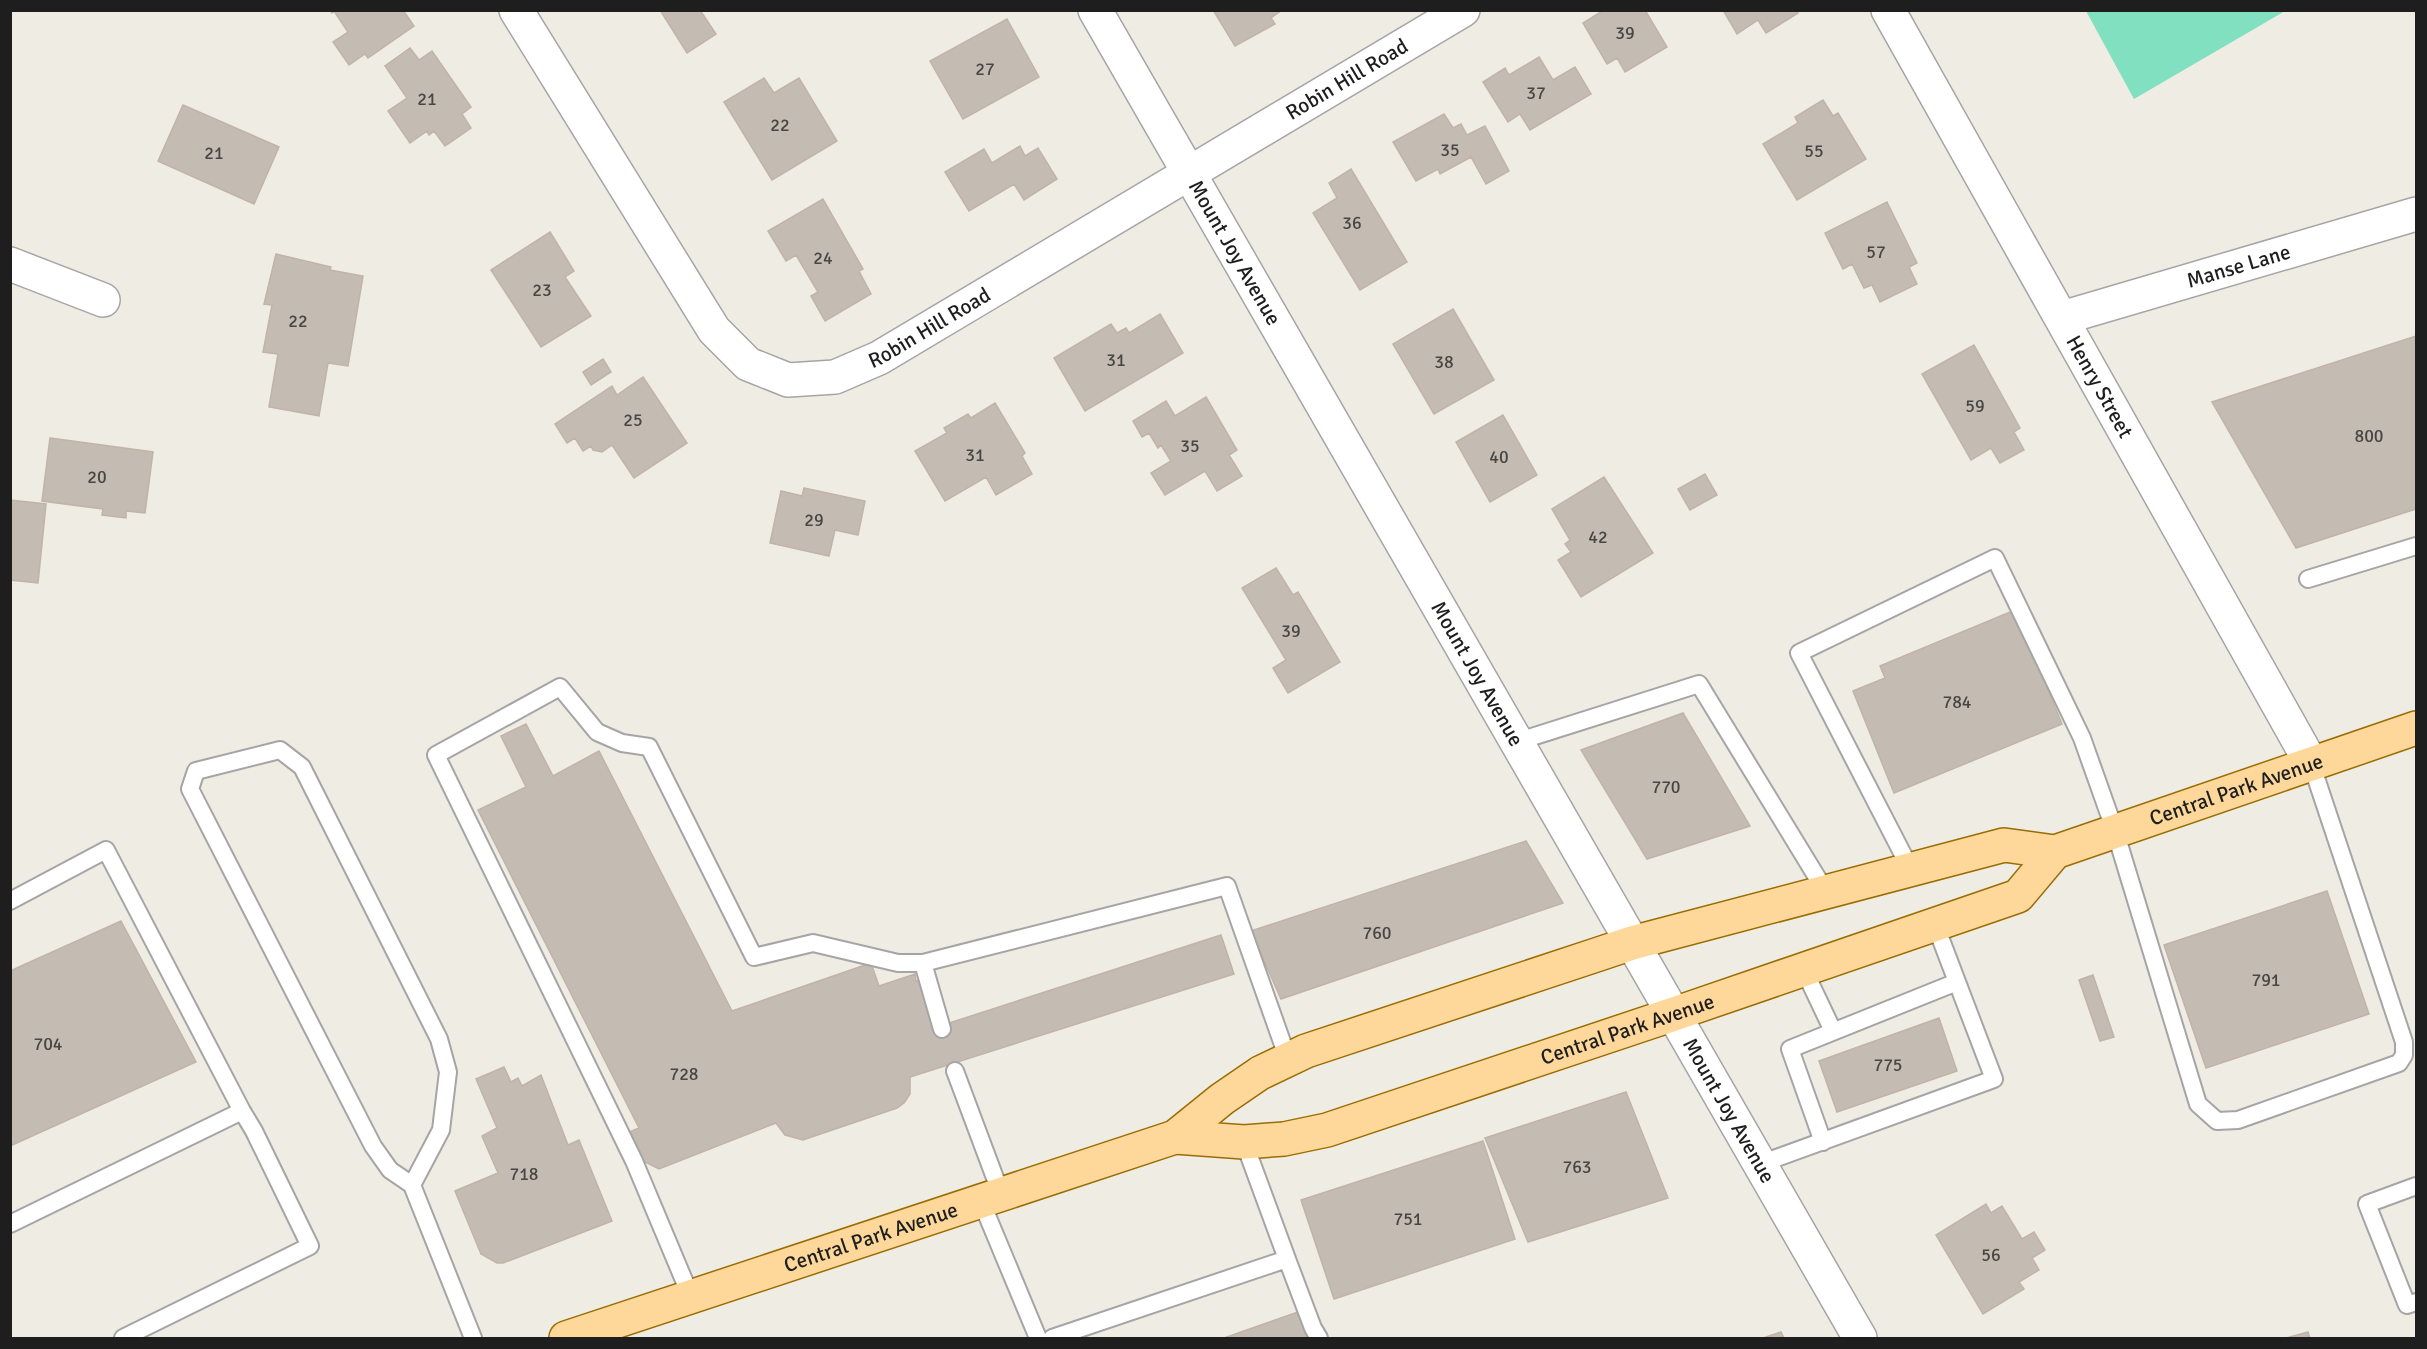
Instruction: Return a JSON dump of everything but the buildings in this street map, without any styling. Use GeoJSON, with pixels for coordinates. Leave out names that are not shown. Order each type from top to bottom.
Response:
{"type":"FeatureCollection","features":[{"type":"Feature","properties":{"kind":"main road","name":"Central Park Avenue"},"geometry":{"type":"LineString","coordinates":[[566,1338],[1175,1137],[1222,1099],[1260,1073],[1306,1051],[1632,943],[2004,845],[2055,852],[2416,728]]}},
{"type":"Feature","properties":{"kind":"main road","name":"Central Park Avenue"},"geometry":{"type":"LineString","coordinates":[[1175,1137],[1244,1142],[1284,1139],[1328,1130],[2018,896],[2055,852]]}},
{"type":"Feature","properties":{"kind":"street","name":"Robin Hill Road"},"geometry":{"type":"LineString","coordinates":[[516,10],[714,330],[748,364],[788,380],[835,377],[879,358],[1463,10]]}},
{"type":"Feature","properties":{"kind":"street","name":"Mount Joy Avenue"},"geometry":{"type":"LineString","coordinates":[[1095,10],[1860,1338]]}},
{"type":"Feature","properties":{"kind":"street","name":"Henry Street"},"geometry":{"type":"LineString","coordinates":[[1888,10],[2311,763]]}},
{"type":"Feature","properties":{"kind":"street","name":"Manse Lane"},"geometry":{"type":"LineString","coordinates":[[2062,318],[2416,214]]}},
{"type":"Feature","properties":{"kind":"street"},"geometry":{"type":"LineString","coordinates":[[10,264],[103,300]]}},
{"type":"Feature","properties":{"kind":"lane"},"geometry":{"type":"LineString","coordinates":[[2308,579],[2416,546]]}},
{"type":"Feature","properties":{"kind":"lane"},"geometry":{"type":"LineString","coordinates":[[1911,870],[1799,653],[1995,558],[2082,738],[2115,831],[2198,1104],[2217,1120],[2238,1120],[2399,1063],[2404,1055],[2404,1042],[2311,763]]}},
{"type":"Feature","properties":{"kind":"lane"},"geometry":{"type":"LineString","coordinates":[[1516,742],[1699,684],[1826,892]]}},
{"type":"Feature","properties":{"kind":"lane"},"geometry":{"type":"LineString","coordinates":[[691,1297],[634,1161],[436,755],[560,687],[597,732],[622,743],[649,747],[754,957],[813,943],[898,963],[923,963],[1227,886],[1288,1059]]}},
{"type":"Feature","properties":{"kind":"lane"},"geometry":{"type":"LineString","coordinates":[[412,1185],[441,1130],[448,1072],[440,1039],[302,767],[280,750],[196,771],[190,789],[373,1146],[390,1170],[412,1185],[472,1338]]}},
{"type":"Feature","properties":{"kind":"lane"},"geometry":{"type":"LineString","coordinates":[[10,901],[106,850],[254,1131],[310,1246],[130,1337]]}},
{"type":"Feature","properties":{"kind":"lane"},"geometry":{"type":"LineString","coordinates":[[1760,1164],[1994,1079],[1935,924]]}},
{"type":"Feature","properties":{"kind":"lane"},"geometry":{"type":"LineString","coordinates":[[923,963],[942,1029]]}},
{"type":"Feature","properties":{"kind":"lane"},"geometry":{"type":"LineString","coordinates":[[1804,970],[1833,1031]]}},
{"type":"Feature","properties":{"kind":"lane"},"geometry":{"type":"LineString","coordinates":[[1823,1142],[1790,1049],[1957,982]]}},
{"type":"Feature","properties":{"kind":"lane"},"geometry":{"type":"LineString","coordinates":[[955,1071],[991,1197],[1038,1338]]}},
{"type":"Feature","properties":{"kind":"lane"},"geometry":{"type":"LineString","coordinates":[[10,1224],[242,1111]]}},
{"type":"Feature","properties":{"kind":"lane"},"geometry":{"type":"LineString","coordinates":[[1244,1142],[1313,1328],[1319,1338]]}},
{"type":"Feature","properties":{"kind":"lane"},"geometry":{"type":"LineString","coordinates":[[2416,1186],[2367,1204],[2407,1305],[2416,1302]]}},
{"type":"Feature","properties":{"kind":"lane"},"geometry":{"type":"LineString","coordinates":[[1052,1338],[1287,1259]]}},
{"type":"Feature","properties":{"kind":"green space"},"geometry":{"type":"Polygon","coordinates":[[[2086,11],[2285,11],[2134,99],[2086,11]]]}}]}
